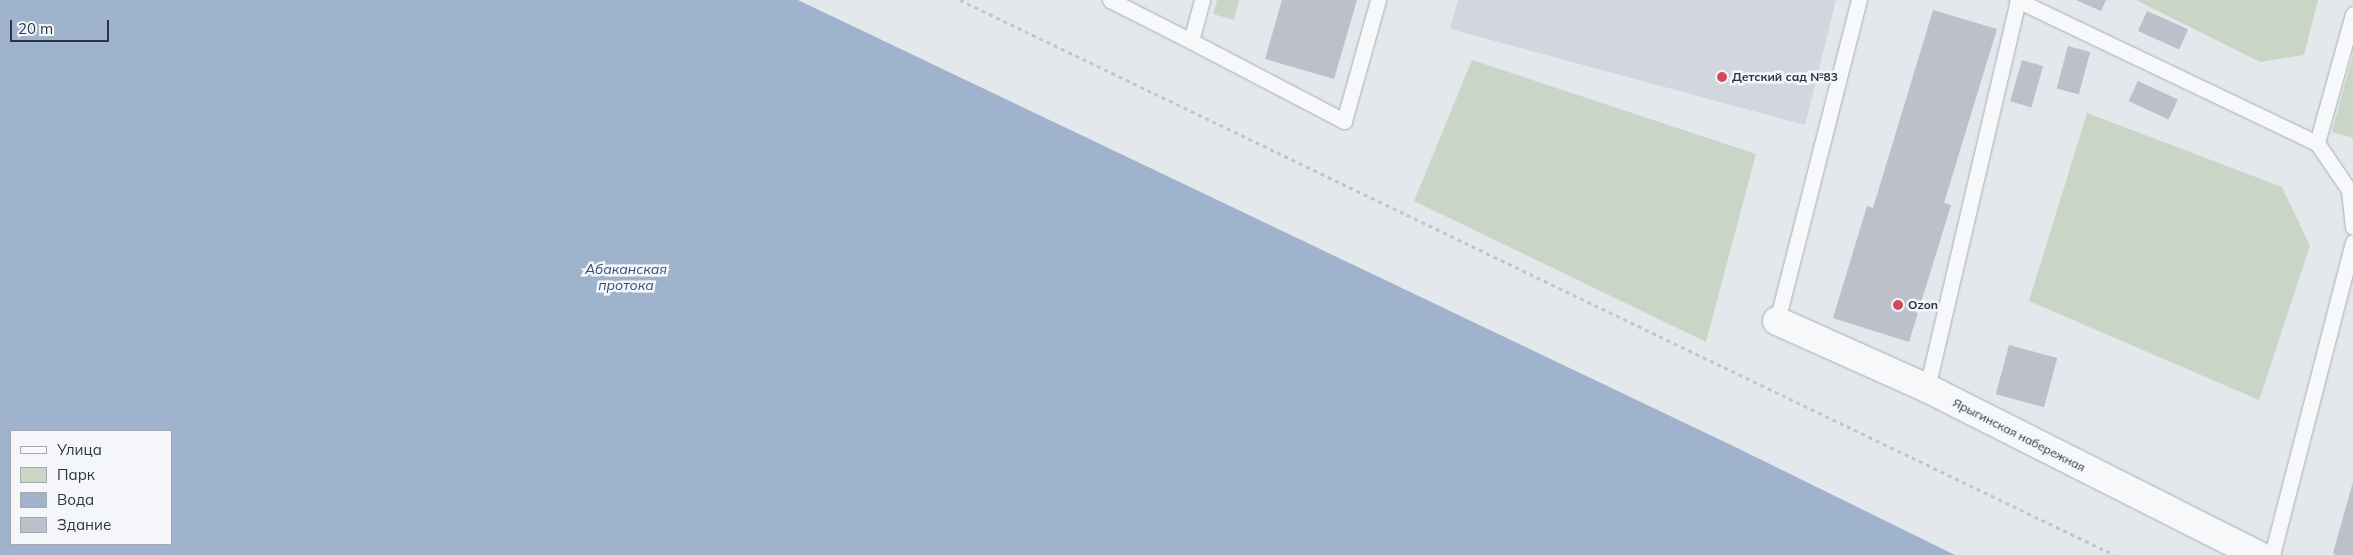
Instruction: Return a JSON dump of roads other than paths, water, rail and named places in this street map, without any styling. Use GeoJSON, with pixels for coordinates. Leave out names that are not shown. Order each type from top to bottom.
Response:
{"type":"FeatureCollection","features":[{"type":"Feature","properties":{"kind":"street","name":"Ярыгинская набережная"},"geometry":{"type":"LineString","coordinates":[[1778,321],[1926,388],[2258,555]]}},
{"type":"Feature","properties":{"kind":"lane"},"geometry":{"type":"LineString","coordinates":[[1110,0],[1344,121],[1378,0]]}},
{"type":"Feature","properties":{"kind":"lane"},"geometry":{"type":"LineString","coordinates":[[1191,42],[1202,0]]}},
{"type":"Feature","properties":{"kind":"lane"},"geometry":{"type":"LineString","coordinates":[[1778,321],[1859,0]]}},
{"type":"Feature","properties":{"kind":"lane"},"geometry":{"type":"LineString","coordinates":[[1926,388],[2018,0],[2317,143],[2351,190],[2353,227]]}},
{"type":"Feature","properties":{"kind":"lane"},"geometry":{"type":"LineString","coordinates":[[2317,143],[2353,14]]}},
{"type":"Feature","properties":{"kind":"lane"},"geometry":{"type":"LineString","coordinates":[[2272,555],[2353,242]]}},
{"type":"Feature","properties":{"kind":"water","name":"Абаканская протока"},"geometry":{"type":"Polygon","coordinates":[[[0,0],[798,0],[1731,445],[1955,555],[0,555],[0,0]]]}},
{"type":"Feature","properties":{"kind":"place","name":"Детский сад №83"},"geometry":{"type":"Point","coordinates":[1722,77]}},
{"type":"Feature","properties":{"kind":"place","name":"Ozon"},"geometry":{"type":"Point","coordinates":[1898,305]}}]}
